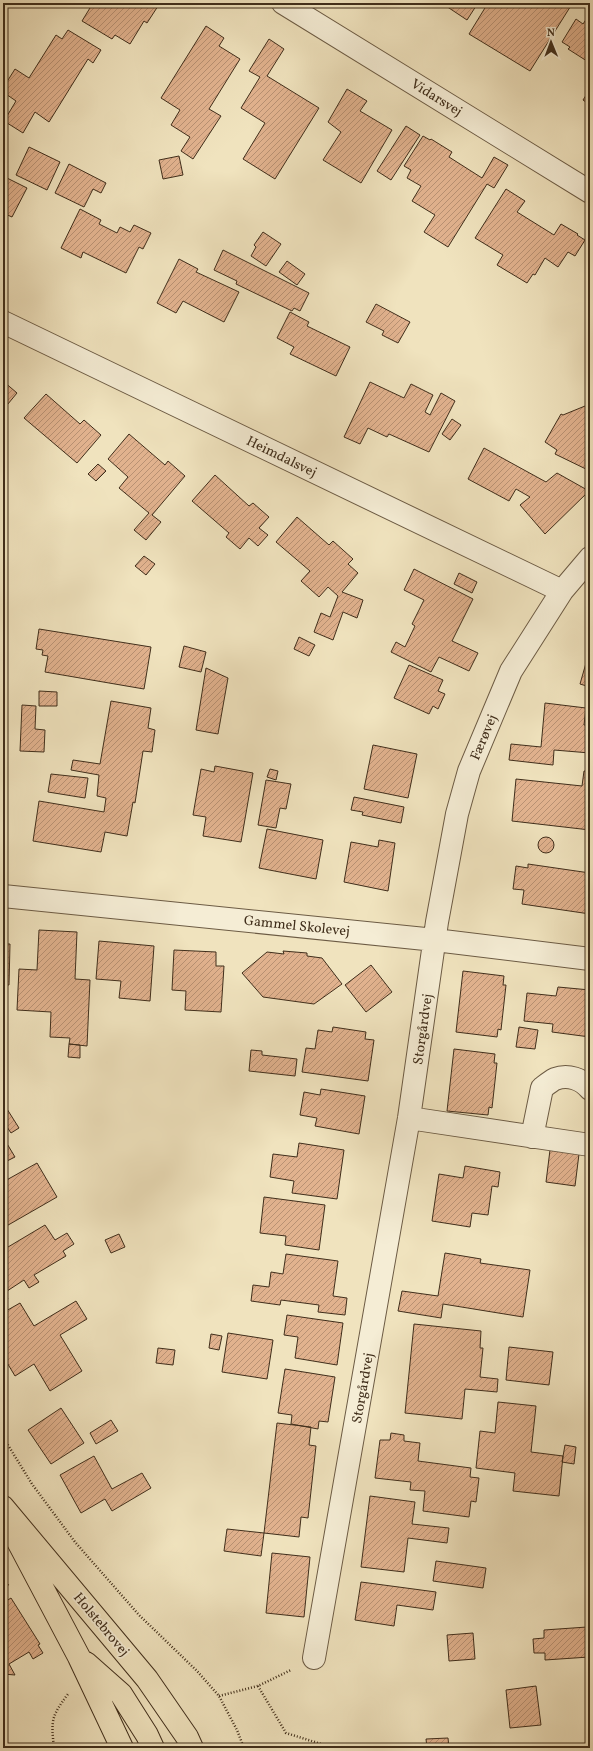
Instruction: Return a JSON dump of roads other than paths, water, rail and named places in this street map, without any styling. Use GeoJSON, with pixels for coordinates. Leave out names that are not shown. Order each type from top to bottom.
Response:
{"type":"FeatureCollection","features":[{"type":"Feature","properties":{"kind":"main road","name":"Holstebrovej"},"geometry":{"type":"LineString","coordinates":[[3,1507],[147,1679],[187,1737],[192,1748]]}},
{"type":"Feature","properties":{"kind":"main road","name":"Holstebrovej"},"geometry":{"type":"LineString","coordinates":[[3,1513],[79,1657],[122,1748]]}},
{"type":"Feature","properties":{"kind":"main road"},"geometry":{"type":"LineString","coordinates":[[79,1657],[121,1694],[148,1735],[153,1748]]}},
{"type":"Feature","properties":{"kind":"street","name":"Vidarsvej"},"geometry":{"type":"LineString","coordinates":[[283,3],[590,192]]}},
{"type":"Feature","properties":{"kind":"street","name":"Heimdalsvej"},"geometry":{"type":"LineString","coordinates":[[3,322],[562,591]]}},
{"type":"Feature","properties":{"kind":"street","name":"Færøvej"},"geometry":{"type":"LineString","coordinates":[[435,940],[457,814],[469,771],[511,671],[562,591],[590,558]]}},
{"type":"Feature","properties":{"kind":"street","name":"Gammel Skolevej"},"geometry":{"type":"LineString","coordinates":[[3,896],[435,940],[590,959]]}},
{"type":"Feature","properties":{"kind":"street","name":"Storgårdvej"},"geometry":{"type":"LineString","coordinates":[[314,1658],[409,1118],[435,940]]}},
{"type":"Feature","properties":{"kind":"street"},"geometry":{"type":"LineString","coordinates":[[532,1137],[542,1088],[555,1079],[570,1077],[585,1083],[590,1090]]}},
{"type":"Feature","properties":{"kind":"street"},"geometry":{"type":"LineString","coordinates":[[409,1118],[590,1145]]}}]}
